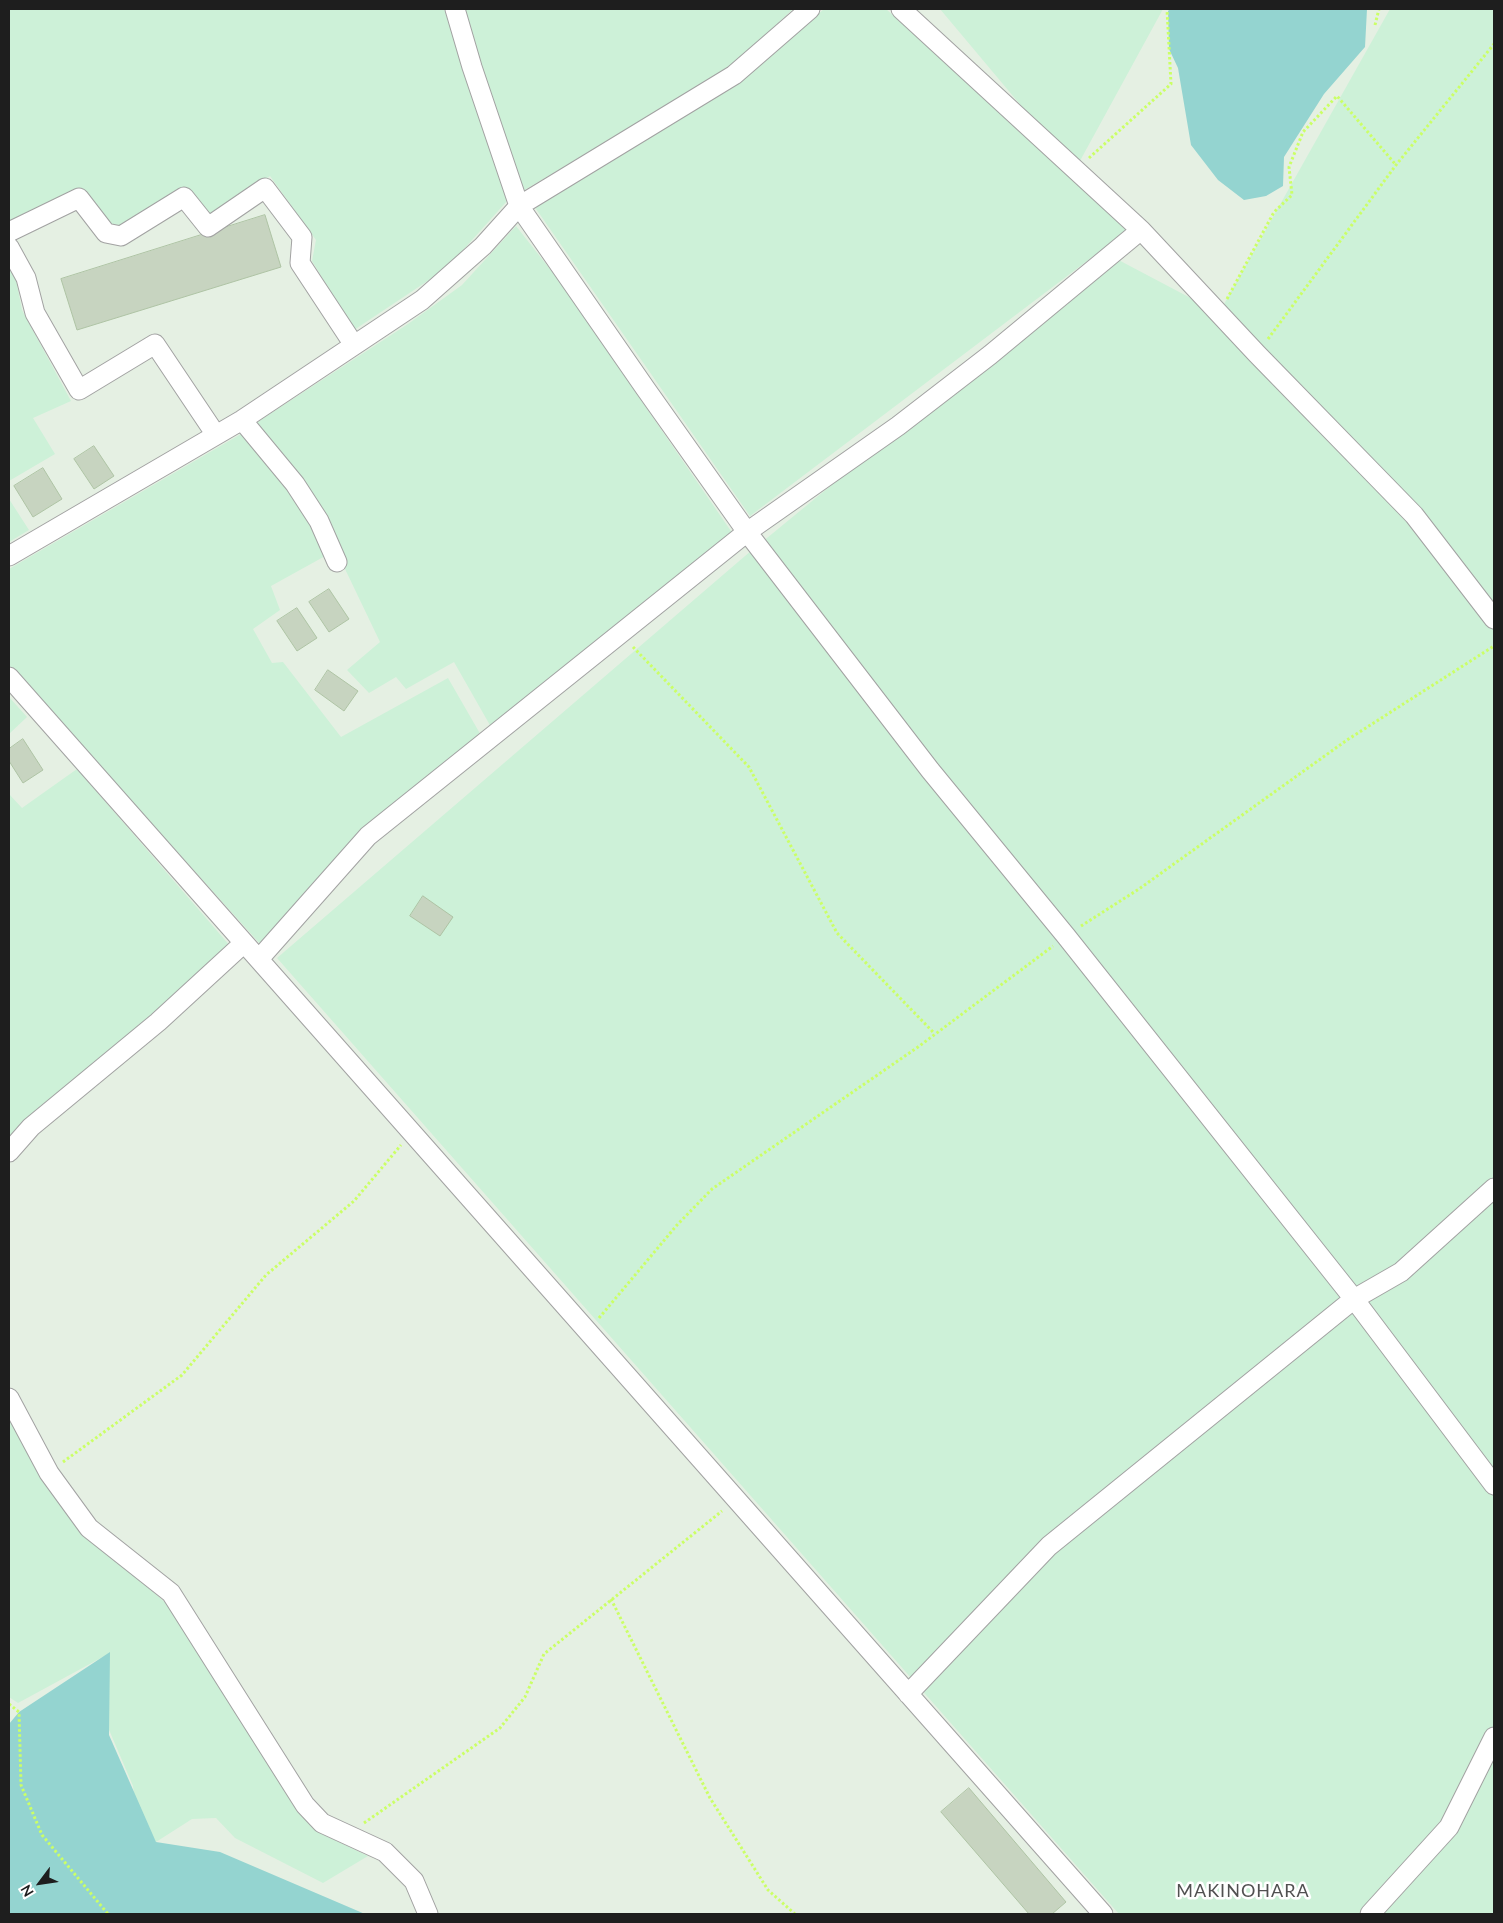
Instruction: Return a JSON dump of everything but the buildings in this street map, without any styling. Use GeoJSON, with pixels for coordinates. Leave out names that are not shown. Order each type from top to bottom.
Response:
{"type":"FeatureCollection","features":[{"type":"Feature","properties":{"kind":"street"},"geometry":{"type":"LineString","coordinates":[[455,9],[518,206],[747,532],[930,770],[1066,936],[1354,1299],[1494,1485]]}},
{"type":"Feature","properties":{"kind":"street"},"geometry":{"type":"LineString","coordinates":[[9,556],[242,420],[422,300],[483,246],[518,206],[734,74],[810,9]]}},
{"type":"Feature","properties":{"kind":"street"},"geometry":{"type":"LineString","coordinates":[[900,9],[1142,230],[1257,354],[1414,515],[1494,619]]}},
{"type":"Feature","properties":{"kind":"street"},"geometry":{"type":"LineString","coordinates":[[9,232],[79,198],[106,233],[121,236],[184,197],[208,227],[265,188],[302,237],[300,263],[354,345]]}},
{"type":"Feature","properties":{"kind":"street"},"geometry":{"type":"LineString","coordinates":[[260,959],[368,836],[747,532],[898,426],[990,356],[1142,230]]}},
{"type":"Feature","properties":{"kind":"street"},"geometry":{"type":"LineString","coordinates":[[9,247],[26,278],[35,313],[79,390],[156,344],[216,435]]}},
{"type":"Feature","properties":{"kind":"street"},"geometry":{"type":"LineString","coordinates":[[242,420],[295,484],[318,521],[337,562]]}},
{"type":"Feature","properties":{"kind":"street"},"geometry":{"type":"LineString","coordinates":[[9,677],[1103,1914]]}},
{"type":"Feature","properties":{"kind":"street"},"geometry":{"type":"LineString","coordinates":[[9,1152],[31,1127],[158,1022],[244,943]]}},
{"type":"Feature","properties":{"kind":"street"},"geometry":{"type":"LineString","coordinates":[[908,1694],[1049,1546],[1354,1299],[1400,1272],[1494,1188]]}},
{"type":"Feature","properties":{"kind":"street"},"geometry":{"type":"LineString","coordinates":[[9,1398],[49,1473],[89,1528],[171,1594],[305,1804],[322,1823],[386,1852],[414,1881],[428,1914]]}},
{"type":"Feature","properties":{"kind":"street"},"geometry":{"type":"LineString","coordinates":[[1370,1914],[1448,1828],[1494,1738]]}},
{"type":"Feature","properties":{"kind":"path"},"geometry":{"type":"LineString","coordinates":[[1075,170],[1171,84],[1167,9]]}},
{"type":"Feature","properties":{"kind":"path"},"geometry":{"type":"LineString","coordinates":[[1375,25],[1378,9]]}},
{"type":"Feature","properties":{"kind":"path"},"geometry":{"type":"LineString","coordinates":[[1257,354],[1396,165],[1494,44]]}},
{"type":"Feature","properties":{"kind":"path"},"geometry":{"type":"LineString","coordinates":[[1219,314],[1274,212],[1292,194],[1289,167],[1304,132],[1336,96],[1396,165]]}},
{"type":"Feature","properties":{"kind":"path"},"geometry":{"type":"LineString","coordinates":[[621,634],[749,766],[837,933],[934,1033]]}},
{"type":"Feature","properties":{"kind":"path"},"geometry":{"type":"LineString","coordinates":[[588,1331],[677,1225],[712,1189],[918,1047],[934,1033],[1066,936],[1139,889],[1347,740],[1494,646]]}},
{"type":"Feature","properties":{"kind":"path"},"geometry":{"type":"LineString","coordinates":[[49,1473],[182,1375],[266,1275],[354,1201],[411,1132]]}},
{"type":"Feature","properties":{"kind":"path"},"geometry":{"type":"LineString","coordinates":[[346,1835],[500,1728],[525,1697],[544,1654],[736,1499]]}},
{"type":"Feature","properties":{"kind":"path"},"geometry":{"type":"LineString","coordinates":[[611,1599],[710,1798],[768,1890],[794,1914]]}},
{"type":"Feature","properties":{"kind":"path"},"geometry":{"type":"LineString","coordinates":[[9,1704],[19,1712],[21,1785],[42,1835],[108,1914]]}},
{"type":"Feature","properties":{"kind":"green space"},"geometry":{"type":"Polygon","coordinates":[[[9,9],[444,9],[507,201],[447,268],[354,330],[312,261],[316,240],[270,176],[212,218],[184,187],[113,231],[83,189],[9,224],[9,9]]]}},
{"type":"Feature","properties":{"kind":"green space"},"geometry":{"type":"Polygon","coordinates":[[[462,9],[793,9],[728,70],[521,192],[462,9]]]}},
{"type":"Feature","properties":{"kind":"green space"},"geometry":{"type":"Polygon","coordinates":[[[824,9],[886,9],[1128,230],[750,516],[534,206],[737,84],[824,9]]]}},
{"type":"Feature","properties":{"kind":"green space"},"geometry":{"type":"Polygon","coordinates":[[[940,9],[1163,9],[1075,170],[940,9]]]}},
{"type":"Feature","properties":{"kind":"green space"},"geometry":{"type":"Polygon","coordinates":[[[1390,9],[1494,9],[1494,1914],[1119,1914],[277,958],[745,556],[1111,256],[1219,313],[1390,9]]]}},
{"type":"Feature","properties":{"kind":"green space"},"geometry":{"type":"Polygon","coordinates":[[[516,226],[557,278],[735,537],[491,727],[454,662],[406,689],[396,677],[369,693],[347,670],[380,642],[300,475],[253,425],[408,324],[462,285],[516,226]]]}},
{"type":"Feature","properties":{"kind":"green space"},"geometry":{"type":"Polygon","coordinates":[[[9,268],[16,279],[22,310],[71,401],[33,418],[55,454],[9,481],[9,268]]]}},
{"type":"Feature","properties":{"kind":"green space"},"geometry":{"type":"Polygon","coordinates":[[[241,434],[291,487],[327,555],[271,586],[280,610],[253,629],[272,663],[283,662],[341,737],[448,678],[482,737],[262,946],[9,665],[9,569],[241,434]]]}},
{"type":"Feature","properties":{"kind":"green space"},"geometry":{"type":"Polygon","coordinates":[[[9,499],[29,530],[9,542],[9,499]]]}},
{"type":"Feature","properties":{"kind":"green space"},"geometry":{"type":"Polygon","coordinates":[[[9,697],[27,717],[9,734],[9,697]]]}},
{"type":"Feature","properties":{"kind":"green space"},"geometry":{"type":"Polygon","coordinates":[[[77,769],[231,947],[9,1143],[9,794],[22,808],[77,769]]]}},
{"type":"Feature","properties":{"kind":"green space"},"geometry":{"type":"Polygon","coordinates":[[[9,1415],[71,1519],[168,1605],[293,1805],[322,1834],[368,1856],[323,1883],[235,1838],[216,1818],[192,1819],[156,1842],[136,1809],[133,1786],[98,1704],[110,1653],[18,1703],[9,1697],[9,1415]]]}},
{"type":"Feature","properties":{"kind":"shaded area"},"geometry":{"type":"Polygon","coordinates":[[[1170,9],[1367,9],[1365,47],[1324,94],[1284,157],[1283,186],[1266,196],[1244,200],[1218,180],[1191,145],[1178,68],[1169,49],[1168,11],[1170,9]]]}},
{"type":"Feature","properties":{"kind":"shaded area"},"geometry":{"type":"Polygon","coordinates":[[[110,1652],[109,1735],[156,1842],[220,1852],[365,1914],[9,1914],[9,1724],[19,1712],[110,1652]]]}},
{"type":"Feature","properties":{"kind":"district","name":"MAKINOHARA"},"geometry":{"type":"Point","coordinates":[1243,1891]}}]}
